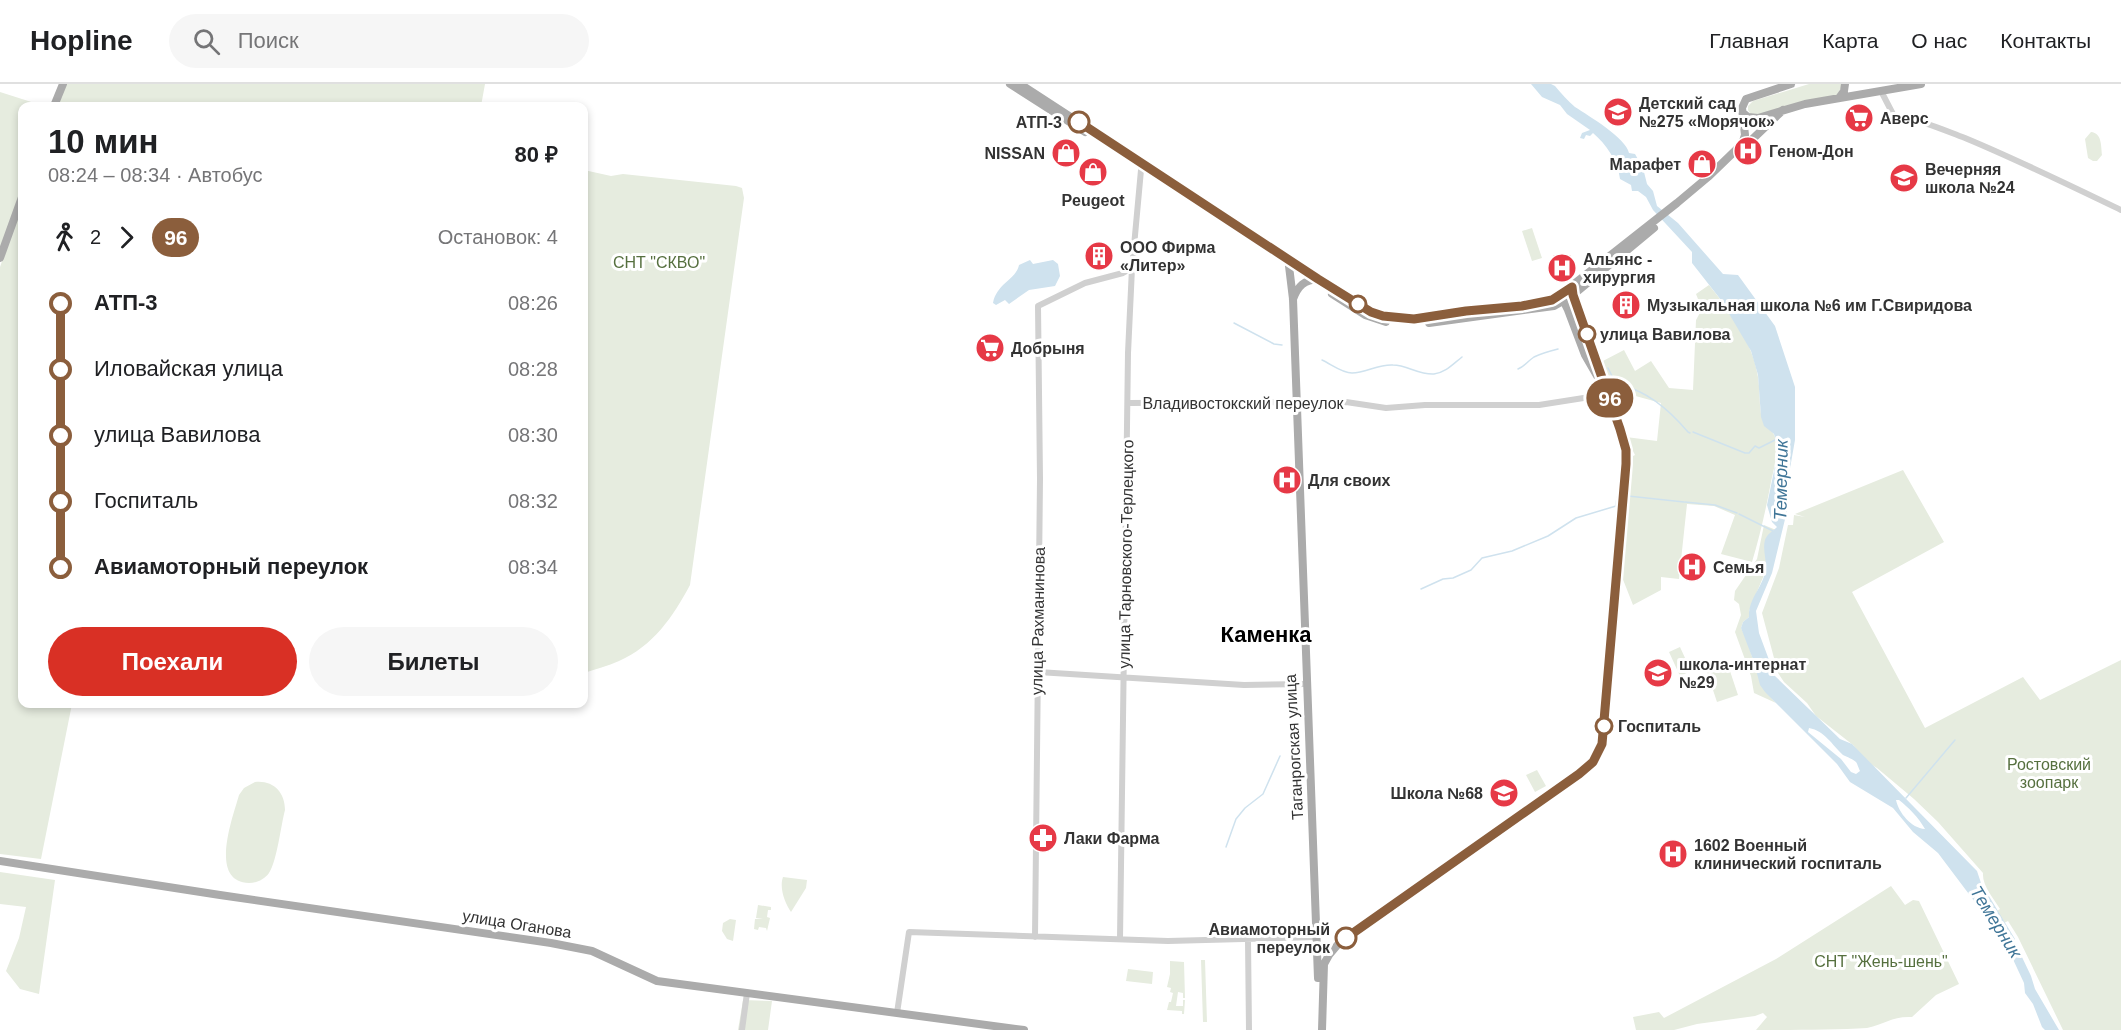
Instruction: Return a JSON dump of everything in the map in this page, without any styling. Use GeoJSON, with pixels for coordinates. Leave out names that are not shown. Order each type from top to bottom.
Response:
{"type":"FeatureCollection","features":[{"type":"Feature","properties":{"kind":"main road"},"geometry":{"type":"LineString","coordinates":[[56,102],[63,84]]}},
{"type":"Feature","properties":{"kind":"main road"},"geometry":{"type":"LineString","coordinates":[[1010,84],[1289,266],[1371,312],[1405,319],[1522,306],[1562,298],[1678,205],[1783,110]]}},
{"type":"Feature","properties":{"kind":"main road"},"geometry":{"type":"LineString","coordinates":[[1020,84],[1314,280]]}},
{"type":"Feature","properties":{"kind":"main road"},"geometry":{"type":"LineString","coordinates":[[1740,148],[1744,135],[1742,111],[1744,102],[1749,97],[1791,84]]}},
{"type":"Feature","properties":{"kind":"main road"},"geometry":{"type":"LineString","coordinates":[[1839,99],[1845,84]]}},
{"type":"Feature","properties":{"kind":"main road"},"geometry":{"type":"LineString","coordinates":[[1742,111],[1745,116],[1754,119],[1783,110],[1921,84]]}},
{"type":"Feature","properties":{"kind":"main road"},"geometry":{"type":"LineString","coordinates":[[0,258],[18,207]]}},
{"type":"Feature","properties":{"kind":"main road","name":"Таганрогская улица"},"geometry":{"type":"LineString","coordinates":[[1289,266],[1293,299],[1320,1030]]}},
{"type":"Feature","properties":{"kind":"main road"},"geometry":{"type":"LineString","coordinates":[[1293,299],[1297,289],[1314,280]]}},
{"type":"Feature","properties":{"kind":"main road"},"geometry":{"type":"LineString","coordinates":[[1317,939],[1327,944],[1340,942],[1579,774],[1598,754],[1602,744],[1626,464],[1624,443],[1609,394],[1572,291]]}},
{"type":"Feature","properties":{"kind":"main road"},"geometry":{"type":"LineString","coordinates":[[1562,298],[1585,355],[1609,394]]}},
{"type":"Feature","properties":{"kind":"main road"},"geometry":{"type":"LineString","coordinates":[[1575,327],[1590,341]]}},
{"type":"Feature","properties":{"kind":"main road","name":"улица Оганова"},"geometry":{"type":"LineString","coordinates":[[0,861],[551,943],[592,951],[657,981],[1024,1030]]}},
{"type":"Feature","properties":{"kind":"main road","name":"Таганрогская улица"},"geometry":{"type":"LineString","coordinates":[[1320,1030],[1324,964],[1340,942]]}},
{"type":"Feature","properties":{"kind":"street"},"geometry":{"type":"LineString","coordinates":[[1881,92],[1895,118],[1916,119],[1974,142],[2039,170],[2121,210]]}},
{"type":"Feature","properties":{"kind":"street","name":"улица Тарновского-Терлецкого"},"geometry":{"type":"LineString","coordinates":[[1120,939],[1128,404],[1132,268],[1141,170]]}},
{"type":"Feature","properties":{"kind":"street","name":"улица Рахманинова"},"geometry":{"type":"LineString","coordinates":[[1035,937],[1040,480],[1038,306],[1085,284],[1123,273],[1132,268]]}},
{"type":"Feature","properties":{"kind":"street","name":"Владивостокский переулок"},"geometry":{"type":"LineString","coordinates":[[1128,404],[1346,402],[1386,408],[1425,405],[1539,405],[1609,394]]}},
{"type":"Feature","properties":{"kind":"street"},"geometry":{"type":"LineString","coordinates":[[1038,672],[1244,684],[1306,684]]}},
{"type":"Feature","properties":{"kind":"street"},"geometry":{"type":"LineString","coordinates":[[897,1013],[909,932],[1120,939],[1317,939]]}},
{"type":"Feature","properties":{"kind":"street"},"geometry":{"type":"LineString","coordinates":[[1248,940],[1249,1030]]}},
{"type":"Feature","properties":{"kind":"street"},"geometry":{"type":"LineString","coordinates":[[742,1030],[747,993]]}},
{"type":"Feature","properties":{"kind":"green space"},"geometry":{"type":"Polygon","coordinates":[[[66,84],[485,84],[482,102],[59,102],[66,84]]]}},
{"type":"Feature","properties":{"kind":"green space"},"geometry":{"type":"Polygon","coordinates":[[[1809,84],[1841,84],[1841,88],[1837,95],[1758,116],[1751,115],[1748,110],[1748,106],[1753,101],[1809,84]]]}},
{"type":"Feature","properties":{"kind":"green space"},"geometry":{"type":"Polygon","coordinates":[[[0,92],[31,102],[18,102],[18,202],[0,254],[0,92]]]}},
{"type":"Feature","properties":{"kind":"green space"},"geometry":{"type":"Polygon","coordinates":[[[2091,132],[2095,133],[2100,140],[2102,155],[2097,161],[2088,158],[2085,139],[2091,132]]]}},
{"type":"Feature","properties":{"kind":"green space","name":"СНТ \"СКВО\""},"geometry":{"type":"Polygon","coordinates":[[[588,171],[611,176],[623,174],[736,186],[742,188],[744,198],[690,585],[677,608],[652,639],[631,655],[588,672],[588,171]]]}},
{"type":"Feature","properties":{"kind":"green space"},"geometry":{"type":"Polygon","coordinates":[[[18,215],[18,708],[71,708],[41,859],[0,854],[0,267],[18,215]]]}},
{"type":"Feature","properties":{"kind":"green space"},"geometry":{"type":"Polygon","coordinates":[[[1532,228],[1542,258],[1532,261],[1522,231],[1532,228]]]}},
{"type":"Feature","properties":{"kind":"green space"},"geometry":{"type":"Polygon","coordinates":[[[1709,285],[1746,340],[1758,377],[1761,414],[1775,437],[1775,462],[1763,522],[1752,562],[1721,554],[1735,515],[1714,506],[1687,504],[1679,579],[1661,577],[1661,590],[1633,605],[1622,577],[1631,457],[1635,455],[1626,437],[1657,441],[1661,403],[1610,389],[1601,362],[1624,350],[1635,371],[1651,361],[1669,388],[1693,390],[1696,320],[1702,309],[1696,294],[1709,285]]]}},
{"type":"Feature","properties":{"kind":"green space","name":"Ростовский зоопарк"},"geometry":{"type":"Polygon","coordinates":[[[1903,470],[1944,542],[1852,592],[1925,728],[2023,677],[2040,700],[2121,660],[2121,1030],[2063,1030],[2018,937],[2008,921],[2004,923],[1997,911],[2000,909],[1986,887],[1983,873],[1938,822],[1914,799],[1867,762],[1853,745],[1816,716],[1807,703],[1784,682],[1778,673],[1762,613],[1779,568],[1788,525],[1793,525],[1794,515],[1805,517],[1795,514],[1903,470]]]}},
{"type":"Feature","properties":{"kind":"green space"},"geometry":{"type":"Polygon","coordinates":[[[1764,525],[1776,530],[1773,530],[1764,575],[1749,611],[1749,617],[1743,622],[1741,628],[1763,686],[1776,703],[1754,693],[1751,676],[1735,632],[1741,615],[1739,604],[1734,600],[1735,591],[1757,559],[1764,525]]]}},
{"type":"Feature","properties":{"kind":"green space"},"geometry":{"type":"Polygon","coordinates":[[[1680,647],[1691,671],[1680,676],[1669,652],[1680,647]]]}},
{"type":"Feature","properties":{"kind":"green space"},"geometry":{"type":"Polygon","coordinates":[[[1726,659],[1738,695],[1717,702],[1705,666],[1726,659]]]}},
{"type":"Feature","properties":{"kind":"green space"},"geometry":{"type":"Polygon","coordinates":[[[1537,770],[1546,786],[1535,792],[1526,775],[1537,770]]]}},
{"type":"Feature","properties":{"kind":"green space"},"geometry":{"type":"Polygon","coordinates":[[[255,782],[267,783],[277,788],[283,798],[285,810],[272,867],[262,879],[249,883],[237,880],[229,872],[226,847],[239,795],[244,788],[255,782]]]}},
{"type":"Feature","properties":{"kind":"green space"},"geometry":{"type":"Polygon","coordinates":[[[0,872],[55,880],[39,994],[20,989],[6,971],[19,938],[26,907],[0,904],[0,872]]]}},
{"type":"Feature","properties":{"kind":"green space"},"geometry":{"type":"Polygon","coordinates":[[[783,877],[807,880],[806,888],[791,912],[783,895],[783,877]]]}},
{"type":"Feature","properties":{"kind":"green space","name":"СНТ \"Жень-шень\""},"geometry":{"type":"Polygon","coordinates":[[[1891,886],[1905,905],[1913,900],[1919,901],[1959,984],[1936,995],[1912,1017],[1894,1019],[1867,1028],[1756,1030],[1767,1017],[1763,1013],[1674,1030],[1636,1030],[1633,1017],[1659,1012],[1664,1018],[1776,959],[1891,886]]]}},
{"type":"Feature","properties":{"kind":"green space"},"geometry":{"type":"Polygon","coordinates":[[[758,905],[771,907],[771,910],[768,910],[767,917],[770,918],[767,931],[766,928],[754,929],[755,919],[763,919],[756,918],[758,905]]]}},
{"type":"Feature","properties":{"kind":"green space"},"geometry":{"type":"Polygon","coordinates":[[[730,919],[736,920],[733,941],[727,939],[722,931],[723,923],[730,919]]]}},
{"type":"Feature","properties":{"kind":"green space"},"geometry":{"type":"Polygon","coordinates":[[[1201,960],[1205,960],[1207,1022],[1203,1022],[1201,960]]]}},
{"type":"Feature","properties":{"kind":"green space"},"geometry":{"type":"Polygon","coordinates":[[[1170,961],[1184,962],[1185,998],[1183,998],[1183,993],[1178,992],[1176,1006],[1183,1006],[1183,1000],[1185,1000],[1184,1014],[1182,1011],[1167,1010],[1173,993],[1170,992],[1171,988],[1167,987],[1170,961]]]}},
{"type":"Feature","properties":{"kind":"green space"},"geometry":{"type":"Polygon","coordinates":[[[1128,969],[1153,972],[1152,984],[1126,981],[1128,969]]]}},
{"type":"Feature","properties":{"kind":"green space"},"geometry":{"type":"Polygon","coordinates":[[[743,1000],[772,1001],[768,1030],[738,1030],[743,1000]]]}},
{"type":"Feature","properties":{"kind":"water","name":"Темерник"},"geometry":{"type":"Polygon","coordinates":[[[1531,84],[1555,86],[1575,107],[1614,134],[1629,153],[1635,154],[1643,168],[1647,184],[1653,191],[1657,206],[1678,223],[1723,274],[1738,275],[1775,326],[1795,387],[1795,440],[1789,474],[1787,511],[1772,573],[1756,611],[1759,633],[1775,676],[1840,739],[1852,744],[1977,871],[1981,883],[2015,939],[2013,944],[2021,955],[2035,989],[2059,1030],[2045,1030],[2042,1027],[2033,1004],[2025,993],[2024,983],[2011,955],[2011,950],[1938,853],[1913,832],[1893,808],[1850,782],[1837,764],[1760,685],[1741,628],[1743,622],[1749,617],[1751,605],[1765,573],[1765,540],[1777,527],[1772,522],[1767,505],[1776,461],[1776,441],[1774,434],[1764,426],[1761,417],[1758,375],[1751,351],[1721,300],[1692,263],[1692,252],[1653,210],[1646,197],[1638,191],[1632,191],[1631,185],[1620,179],[1614,159],[1602,142],[1593,133],[1590,136],[1586,135],[1584,139],[1580,138],[1582,133],[1590,130],[1567,114],[1560,105],[1542,97],[1531,84]],[[1809,728],[1808,732],[1841,759],[1851,772],[1856,774],[1860,771],[1855,761],[1843,755],[1824,735],[1809,728]],[[1896,800],[1906,819],[1915,826],[1925,829],[1910,809],[1896,800]]]}},
{"type":"Feature","properties":{"kind":"water"},"geometry":{"type":"Polygon","coordinates":[[[1030,260],[1033,264],[1053,260],[1058,264],[1060,276],[1055,286],[1029,290],[1009,304],[1005,300],[996,305],[993,303],[998,291],[1019,265],[1030,260]]]}},
{"type":"Feature","properties":{"kind":"waterway"},"geometry":{"type":"LineString","coordinates":[[1234,323],[1274,344],[1282,345]]}},
{"type":"Feature","properties":{"kind":"waterway"},"geometry":{"type":"LineString","coordinates":[[1518,369],[1534,357],[1558,349]]}},
{"type":"Feature","properties":{"kind":"waterway"},"geometry":{"type":"LineString","coordinates":[[1322,360],[1348,373],[1393,365],[1434,374],[1445,370],[1462,357]]}},
{"type":"Feature","properties":{"kind":"waterway"},"geometry":{"type":"LineString","coordinates":[[1608,368],[1613,378],[1621,386]]}},
{"type":"Feature","properties":{"kind":"waterway"},"geometry":{"type":"LineString","coordinates":[[1623,386],[1651,398],[1690,433]]}},
{"type":"Feature","properties":{"kind":"waterway"},"geometry":{"type":"LineString","coordinates":[[1693,432],[1745,453],[1749,453],[1755,446],[1759,448],[1777,439]]}},
{"type":"Feature","properties":{"kind":"waterway"},"geometry":{"type":"LineString","coordinates":[[1628,496],[1684,502]]}},
{"type":"Feature","properties":{"kind":"waterway"},"geometry":{"type":"LineString","coordinates":[[1421,589],[1471,570],[1482,558],[1512,551],[1548,536],[1576,518],[1616,506],[1617,497]]}},
{"type":"Feature","properties":{"kind":"waterway"},"geometry":{"type":"LineString","coordinates":[[1685,502],[1715,505],[1737,513]]}},
{"type":"Feature","properties":{"kind":"waterway"},"geometry":{"type":"LineString","coordinates":[[1739,514],[1773,531]]}},
{"type":"Feature","properties":{"kind":"waterway"},"geometry":{"type":"LineString","coordinates":[[1906,798],[1955,740]]}},
{"type":"Feature","properties":{"kind":"waterway"},"geometry":{"type":"LineString","coordinates":[[1226,847],[1236,819],[1245,808],[1263,794],[1280,756]]}},
{"type":"Feature","properties":{"kind":"bus line","name":"96"},"geometry":{"type":"LineString","coordinates":[[1079,122],[1371,312],[1396,319],[1414,319],[1522,306],[1552,300],[1572,287],[1620,429],[1626,450],[1626,464],[1602,744],[1598,754],[1593,762],[1579,774],[1346,938]]}},
{"type":"Feature","properties":{"kind":"place","name":"Детский сад №275 «Морячок»"},"geometry":{"type":"Point","coordinates":[1618,112]}},
{"type":"Feature","properties":{"kind":"place","name":"Аверс"},"geometry":{"type":"Point","coordinates":[1859,118]}},
{"type":"Feature","properties":{"kind":"place","name":"АТП-3"},"geometry":{"type":"Point","coordinates":[1079,122]}},
{"type":"Feature","properties":{"kind":"place","name":"Геном-Дон"},"geometry":{"type":"Point","coordinates":[1748,151]}},
{"type":"Feature","properties":{"kind":"place","name":"NISSAN"},"geometry":{"type":"Point","coordinates":[1066,153]}},
{"type":"Feature","properties":{"kind":"place","name":"Марафет"},"geometry":{"type":"Point","coordinates":[1702,164]}},
{"type":"Feature","properties":{"kind":"place","name":"Peugeot"},"geometry":{"type":"Point","coordinates":[1093,172]}},
{"type":"Feature","properties":{"kind":"place","name":"Вечерняя школа №24"},"geometry":{"type":"Point","coordinates":[1904,178]}},
{"type":"Feature","properties":{"kind":"place","name":"ООО Фирма «Литер»"},"geometry":{"type":"Point","coordinates":[1099,256]}},
{"type":"Feature","properties":{"kind":"place","name":"Альянс - хирургия"},"geometry":{"type":"Point","coordinates":[1562,268]}},
{"type":"Feature","properties":{"kind":"place","name":"Музыкальная школа №6 им Г.Свиридова"},"geometry":{"type":"Point","coordinates":[1626,305]}},
{"type":"Feature","properties":{"kind":"place","name":"улица Вавилова"},"geometry":{"type":"Point","coordinates":[1587,334]}},
{"type":"Feature","properties":{"kind":"place","name":"Добрыня"},"geometry":{"type":"Point","coordinates":[990,348]}},
{"type":"Feature","properties":{"kind":"place","name":"Для своих"},"geometry":{"type":"Point","coordinates":[1287,480]}},
{"type":"Feature","properties":{"kind":"place","name":"Семья"},"geometry":{"type":"Point","coordinates":[1692,567]}},
{"type":"Feature","properties":{"kind":"place","name":"школа-интернат №29"},"geometry":{"type":"Point","coordinates":[1658,673]}},
{"type":"Feature","properties":{"kind":"place","name":"Госпиталь"},"geometry":{"type":"Point","coordinates":[1604,726]}},
{"type":"Feature","properties":{"kind":"place","name":"Школа №68"},"geometry":{"type":"Point","coordinates":[1504,793]}},
{"type":"Feature","properties":{"kind":"place","name":"Лаки Фарма"},"geometry":{"type":"Point","coordinates":[1043,838]}},
{"type":"Feature","properties":{"kind":"place","name":"1602 Военный клинический госпиталь"},"geometry":{"type":"Point","coordinates":[1673,854]}},
{"type":"Feature","properties":{"kind":"place","name":"Авиамоторный переулок"},"geometry":{"type":"Point","coordinates":[1346,938]}},
{"type":"Feature","properties":{"kind":"district","name":"Каменка"},"geometry":{"type":"Point","coordinates":[1266,634]}}]}
